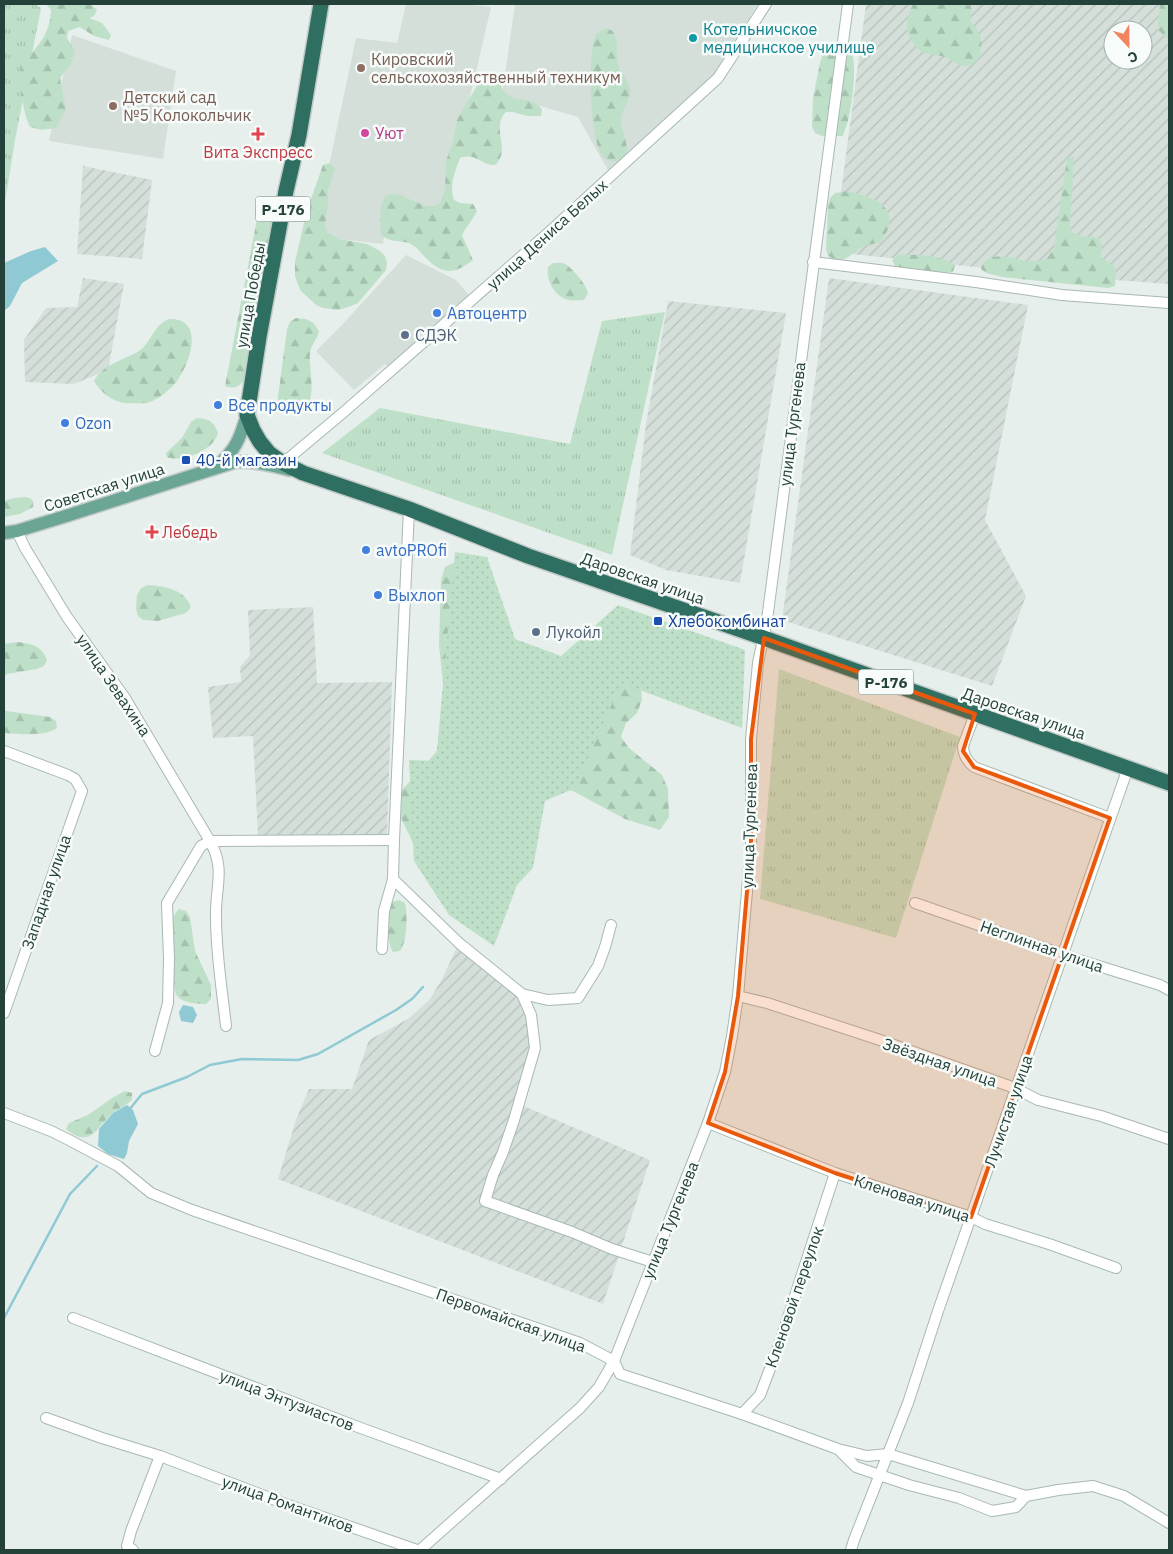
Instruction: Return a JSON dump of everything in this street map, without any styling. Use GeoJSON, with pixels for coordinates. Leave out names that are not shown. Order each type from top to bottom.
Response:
{"type":"FeatureCollection","features":[{"type":"Feature","properties":{"kind":"highway","name":"улица Победы"},"geometry":{"type":"LineString","coordinates":[[247,416],[259,336],[321,4]]}},
{"type":"Feature","properties":{"kind":"highway","name":"Даровская улица"},"geometry":{"type":"LineString","coordinates":[[247,416],[252,430],[269,453],[283,463],[303,473],[409,509],[528,556],[1169,783]]}},
{"type":"Feature","properties":{"kind":"main road","name":"улица Победы"},"geometry":{"type":"LineString","coordinates":[[237,444],[247,416]]}},
{"type":"Feature","properties":{"kind":"main road","name":"Советская улица"},"geometry":{"type":"LineString","coordinates":[[213,469],[228,456],[237,444]]}},
{"type":"Feature","properties":{"kind":"main road","name":"Советская улица"},"geometry":{"type":"LineString","coordinates":[[4,533],[17,531],[235,462],[249,462]]}},
{"type":"Feature","properties":{"kind":"main road","name":"Даровская улица"},"geometry":{"type":"LineString","coordinates":[[249,462],[267,464],[303,473]]}},
{"type":"Feature","properties":{"kind":"street","name":"улица Дениса Белых"},"geometry":{"type":"LineString","coordinates":[[283,463],[554,228],[718,78],[766,4]]}},
{"type":"Feature","properties":{"kind":"street","name":"улица Тургенева"},"geometry":{"type":"LineString","coordinates":[[419,1550],[502,1479],[580,1408],[600,1386],[614,1361],[708,1123],[725,1072],[738,996],[751,845],[751,739],[758,663],[764,638],[848,4]]}},
{"type":"Feature","properties":{"kind":"street"},"geometry":{"type":"LineString","coordinates":[[813,262],[971,281],[1062,295],[1169,303]]}},
{"type":"Feature","properties":{"kind":"street"},"geometry":{"type":"LineString","coordinates":[[382,949],[384,911],[393,879],[409,509]]}},
{"type":"Feature","properties":{"kind":"street","name":"улица Зевахина"},"geometry":{"type":"LineString","coordinates":[[17,531],[62,610],[126,698],[215,850],[220,871],[216,916],[220,978],[226,1026]]}},
{"type":"Feature","properties":{"kind":"street"},"geometry":{"type":"LineString","coordinates":[[975,714],[963,746],[969,762],[974,766],[1110,818]]}},
{"type":"Feature","properties":{"kind":"street","name":"Западная улица"},"geometry":{"type":"LineString","coordinates":[[4,751],[68,775],[75,779],[82,791],[4,1013]]}},
{"type":"Feature","properties":{"kind":"street","name":"Лучистая улица"},"geometry":{"type":"LineString","coordinates":[[852,1550],[854,1540],[880,1476],[923,1358],[1128,768]]}},
{"type":"Feature","properties":{"kind":"street"},"geometry":{"type":"LineString","coordinates":[[155,1051],[168,1003],[167,903],[201,846],[210,841],[394,840]]}},
{"type":"Feature","properties":{"kind":"street"},"geometry":{"type":"LineString","coordinates":[[393,879],[459,943],[522,994],[534,998],[548,1000],[578,998],[598,966],[611,925]]}},
{"type":"Feature","properties":{"kind":"street","name":"Неглинная улица"},"geometry":{"type":"LineString","coordinates":[[915,903],[1160,985],[1169,990]]}},
{"type":"Feature","properties":{"kind":"street"},"geometry":{"type":"LineString","coordinates":[[522,994],[531,1015],[535,1048],[514,1120],[485,1201],[572,1232],[612,1249],[653,1262]]}},
{"type":"Feature","properties":{"kind":"street","name":"Звёздная улица"},"geometry":{"type":"LineString","coordinates":[[738,996],[766,1003],[871,1037],[1016,1088],[1038,1100],[1101,1116],[1169,1139]]}},
{"type":"Feature","properties":{"kind":"street","name":"Первомайская улица"},"geometry":{"type":"LineString","coordinates":[[4,1113],[50,1131],[118,1166],[152,1193],[192,1210],[580,1343],[614,1361],[620,1374],[742,1414],[838,1449],[867,1456],[888,1454],[1026,1496]]}},
{"type":"Feature","properties":{"kind":"street","name":"Кленовая улица"},"geometry":{"type":"LineString","coordinates":[[708,1123],[835,1173],[971,1217],[985,1224],[1116,1268]]}},
{"type":"Feature","properties":{"kind":"street","name":"Кленовой переулок"},"geometry":{"type":"LineString","coordinates":[[742,1414],[760,1395],[779,1345],[835,1173]]}},
{"type":"Feature","properties":{"kind":"street","name":"улица Энтузиастов"},"geometry":{"type":"LineString","coordinates":[[73,1318],[358,1427],[502,1479]]}},
{"type":"Feature","properties":{"kind":"street","name":"улица Романтиков"},"geometry":{"type":"LineString","coordinates":[[46,1418],[160,1456],[291,1506],[419,1550]]}},
{"type":"Feature","properties":{"kind":"street"},"geometry":{"type":"LineString","coordinates":[[838,1449],[856,1467],[909,1486],[960,1498],[992,1511],[1016,1507],[1026,1496],[1093,1486],[1124,1496],[1169,1523]]}},
{"type":"Feature","properties":{"kind":"street"},"geometry":{"type":"LineString","coordinates":[[133,1550],[127,1546],[131,1531],[160,1456]]}},
{"type":"Feature","properties":{"kind":"highlighted area"},"geometry":{"type":"Polygon","coordinates":[[[764,638],[975,714],[963,751],[974,767],[1110,818],[971,1217],[835,1173],[708,1123],[725,1072],[738,996],[751,845],[751,739],[764,638]]]}},
{"type":"Feature","properties":{"kind":"shaded area"},"geometry":{"type":"Polygon","coordinates":[[[406,4],[464,4],[491,7],[444,210],[389,201],[383,244],[314,236],[356,38],[397,43],[406,4]]]}},
{"type":"Feature","properties":{"kind":"shaded area"},"geometry":{"type":"Polygon","coordinates":[[[515,4],[758,4],[714,74],[609,172],[578,117],[502,95],[515,4]]]}},
{"type":"Feature","properties":{"kind":"shaded area"},"geometry":{"type":"Polygon","coordinates":[[[866,4],[1169,4],[1169,284],[1062,276],[833,252],[866,4]]]}},
{"type":"Feature","properties":{"kind":"shaded area","name":"Детский сад №5 Колокольчик"},"geometry":{"type":"Polygon","coordinates":[[[72,35],[176,71],[163,159],[49,141],[72,35]]]}},
{"type":"Feature","properties":{"kind":"shaded area"},"geometry":{"type":"Polygon","coordinates":[[[83,166],[152,180],[142,259],[77,254],[83,166]]]}},
{"type":"Feature","properties":{"kind":"shaded area"},"geometry":{"type":"Polygon","coordinates":[[[406,255],[456,280],[469,295],[389,368],[385,364],[354,390],[316,351],[406,255]]]}},
{"type":"Feature","properties":{"kind":"shaded area"},"geometry":{"type":"Polygon","coordinates":[[[83,278],[124,284],[108,370],[74,384],[25,382],[24,340],[46,308],[77,307],[83,278]]]}},
{"type":"Feature","properties":{"kind":"shaded area"},"geometry":{"type":"Polygon","coordinates":[[[829,278],[1028,305],[985,520],[1026,596],[992,686],[782,620],[829,278]]]}},
{"type":"Feature","properties":{"kind":"shaded area"},"geometry":{"type":"Polygon","coordinates":[[[668,301],[786,313],[740,583],[666,570],[630,555],[646,424],[668,301]]]}},
{"type":"Feature","properties":{"kind":"shaded area"},"geometry":{"type":"Polygon","coordinates":[[[313,607],[317,683],[392,682],[387,834],[258,836],[253,736],[213,738],[208,687],[241,682],[240,667],[250,655],[248,610],[313,607]]]}},
{"type":"Feature","properties":{"kind":"shaded area"},"geometry":{"type":"Polygon","coordinates":[[[459,943],[522,994],[533,1034],[519,1104],[650,1160],[603,1304],[278,1179],[296,1120],[309,1089],[352,1089],[369,1040],[408,1019],[430,999],[459,943]]]}},
{"type":"Feature","properties":{"kind":"green space"},"geometry":{"type":"Polygon","coordinates":[[[4,4],[35,4],[41,8],[15,140],[4,209],[4,4]]]}},
{"type":"Feature","properties":{"kind":"green space"},"geometry":{"type":"Polygon","coordinates":[[[46,4],[90,4],[97,10],[94,16],[89,18],[102,23],[111,35],[109,40],[94,36],[80,27],[68,31],[67,38],[75,51],[71,64],[60,78],[66,109],[56,128],[41,130],[30,127],[27,120],[22,97],[20,66],[37,47],[48,27],[51,10],[46,4]]]}},
{"type":"Feature","properties":{"kind":"green space"},"geometry":{"type":"Polygon","coordinates":[[[913,4],[969,4],[972,9],[970,20],[979,32],[981,40],[981,53],[976,61],[970,65],[963,66],[947,58],[924,53],[918,49],[907,28],[907,20],[913,4]]]}},
{"type":"Feature","properties":{"kind":"green space"},"geometry":{"type":"Polygon","coordinates":[[[1160,4],[1169,4],[1169,40],[1159,31],[1160,4]]]}},
{"type":"Feature","properties":{"kind":"green space"},"geometry":{"type":"Polygon","coordinates":[[[607,28],[615,35],[618,65],[630,89],[621,118],[627,149],[623,158],[617,161],[604,158],[599,148],[595,134],[591,98],[591,62],[595,37],[600,31],[607,28]]]}},
{"type":"Feature","properties":{"kind":"green space"},"geometry":{"type":"Polygon","coordinates":[[[837,42],[845,43],[850,47],[853,56],[854,79],[848,123],[843,136],[822,136],[815,133],[812,127],[813,98],[820,63],[825,49],[837,42]]]}},
{"type":"Feature","properties":{"kind":"green space"},"geometry":{"type":"Polygon","coordinates":[[[493,76],[508,95],[516,99],[534,102],[538,105],[542,109],[541,116],[527,116],[506,112],[500,125],[502,153],[495,165],[470,157],[460,158],[453,179],[452,189],[454,200],[460,203],[473,204],[477,211],[462,235],[473,260],[456,270],[440,269],[416,247],[406,242],[390,240],[381,235],[383,200],[387,195],[392,194],[427,206],[434,206],[440,203],[445,190],[446,161],[453,141],[457,120],[479,82],[485,77],[493,76]]]}},
{"type":"Feature","properties":{"kind":"green space"},"geometry":{"type":"Polygon","coordinates":[[[1074,157],[1070,226],[1072,232],[1078,235],[1099,238],[1102,244],[1101,258],[1113,265],[1116,271],[1115,286],[1108,288],[1002,277],[986,273],[981,269],[985,261],[991,258],[1008,257],[1036,261],[1048,257],[1054,248],[1067,158],[1074,157]]]}},
{"type":"Feature","properties":{"kind":"green space"},"geometry":{"type":"Polygon","coordinates":[[[330,163],[335,169],[328,190],[325,225],[327,232],[339,239],[367,244],[380,251],[385,256],[387,263],[386,270],[358,303],[338,310],[316,305],[300,290],[295,276],[295,262],[307,210],[323,165],[330,163]]]}},
{"type":"Feature","properties":{"kind":"green space"},"geometry":{"type":"Polygon","coordinates":[[[848,191],[877,201],[887,211],[889,225],[880,243],[864,246],[847,258],[839,260],[828,256],[826,249],[828,205],[830,198],[835,193],[848,191]]]}},
{"type":"Feature","properties":{"kind":"green space"},"geometry":{"type":"Polygon","coordinates":[[[268,196],[275,199],[279,204],[246,375],[243,382],[232,388],[225,386],[261,198],[268,196]]]}},
{"type":"Feature","properties":{"kind":"green space"},"geometry":{"type":"Polygon","coordinates":[[[898,255],[935,257],[955,265],[953,272],[916,271],[895,266],[892,260],[898,255]]]}},
{"type":"Feature","properties":{"kind":"green space"},"geometry":{"type":"Polygon","coordinates":[[[553,263],[565,264],[579,277],[588,293],[584,300],[568,300],[555,291],[548,277],[548,267],[553,263]]]}},
{"type":"Feature","properties":{"kind":"green space"},"geometry":{"type":"Polygon","coordinates":[[[665,312],[612,555],[322,453],[380,408],[570,444],[602,321],[665,312]]]}},
{"type":"Feature","properties":{"kind":"green space"},"geometry":{"type":"Polygon","coordinates":[[[296,318],[310,321],[319,332],[310,353],[312,386],[309,402],[305,408],[299,411],[287,412],[279,407],[278,397],[287,329],[290,322],[296,318]]]}},
{"type":"Feature","properties":{"kind":"green space"},"geometry":{"type":"Polygon","coordinates":[[[169,319],[180,321],[187,326],[191,333],[192,343],[187,363],[175,384],[161,396],[146,403],[120,402],[105,394],[94,381],[98,375],[108,366],[139,351],[159,325],[169,319]]]}},
{"type":"Feature","properties":{"kind":"green space"},"geometry":{"type":"Polygon","coordinates":[[[197,418],[207,420],[216,429],[218,433],[211,445],[189,457],[167,457],[166,453],[182,438],[191,422],[197,418]]]}},
{"type":"Feature","properties":{"kind":"green space"},"geometry":{"type":"Polygon","coordinates":[[[26,497],[32,500],[33,507],[20,514],[4,517],[4,501],[26,497]]]}},
{"type":"Feature","properties":{"kind":"green space"},"geometry":{"type":"Polygon","coordinates":[[[455,552],[487,557],[515,639],[561,656],[618,605],[745,650],[742,728],[621,683],[575,788],[545,801],[533,868],[517,885],[494,946],[449,915],[414,861],[409,760],[436,761],[455,552]]]}},
{"type":"Feature","properties":{"kind":"green space"},"geometry":{"type":"Polygon","coordinates":[[[457,561],[503,644],[641,686],[642,700],[637,713],[626,723],[621,737],[629,748],[662,775],[668,789],[669,817],[660,830],[625,819],[573,791],[559,787],[414,845],[401,818],[402,790],[439,749],[447,722],[439,645],[441,580],[445,567],[457,561]]]}},
{"type":"Feature","properties":{"kind":"green space"},"geometry":{"type":"Polygon","coordinates":[[[148,585],[174,590],[188,601],[191,607],[186,613],[158,621],[143,620],[138,616],[136,609],[137,595],[141,588],[148,585]]]}},
{"type":"Feature","properties":{"kind":"green space"},"geometry":{"type":"Polygon","coordinates":[[[17,642],[39,648],[47,660],[44,666],[37,669],[4,676],[4,644],[17,642]]]}},
{"type":"Feature","properties":{"kind":"green space"},"geometry":{"type":"Polygon","coordinates":[[[779,669],[960,737],[896,938],[760,899],[779,669]]]}},
{"type":"Feature","properties":{"kind":"green space"},"geometry":{"type":"Polygon","coordinates":[[[4,709],[6,711],[50,717],[56,721],[57,728],[38,734],[4,733],[4,709]]]}},
{"type":"Feature","properties":{"kind":"green space"},"geometry":{"type":"Polygon","coordinates":[[[399,900],[405,903],[406,928],[400,951],[393,952],[388,935],[389,913],[392,902],[399,900]]]}},
{"type":"Feature","properties":{"kind":"green space"},"geometry":{"type":"Polygon","coordinates":[[[179,909],[186,911],[190,917],[195,951],[211,985],[211,999],[206,1004],[186,1002],[177,996],[175,990],[172,969],[172,931],[174,915],[179,909]]]}},
{"type":"Feature","properties":{"kind":"green space"},"geometry":{"type":"Polygon","coordinates":[[[125,1091],[132,1093],[132,1100],[113,1113],[92,1134],[87,1137],[81,1137],[74,1135],[66,1129],[69,1123],[88,1115],[125,1091]]]}},
{"type":"Feature","properties":{"kind":"water"},"geometry":{"type":"Polygon","coordinates":[[[45,247],[58,261],[22,283],[10,306],[4,311],[4,263],[45,247]]]}},
{"type":"Feature","properties":{"kind":"water"},"geometry":{"type":"Polygon","coordinates":[[[183,1005],[193,1007],[197,1015],[193,1023],[181,1021],[179,1012],[183,1005]]]}},
{"type":"Feature","properties":{"kind":"water"},"geometry":{"type":"Polygon","coordinates":[[[127,1105],[133,1110],[138,1124],[129,1141],[124,1159],[108,1154],[98,1146],[99,1129],[113,1113],[127,1105]]]}},
{"type":"Feature","properties":{"kind":"waterway"},"geometry":{"type":"LineString","coordinates":[[129,1110],[142,1094],[187,1077],[210,1065],[242,1059],[298,1060],[318,1054],[396,1010],[412,999],[423,987]]}},
{"type":"Feature","properties":{"kind":"waterway"},"geometry":{"type":"LineString","coordinates":[[4,1318],[70,1194],[97,1166]]}},
{"type":"Feature","properties":{"kind":"place","name":"Котельничское медицинское училище"},"geometry":{"type":"Point","coordinates":[693,38]}},
{"type":"Feature","properties":{"kind":"place","name":"Кировский сельскохозяйственный техникум"},"geometry":{"type":"Point","coordinates":[361,68]}},
{"type":"Feature","properties":{"kind":"place","name":"Детский сад №5 Колокольчик"},"geometry":{"type":"Point","coordinates":[113,106]}},
{"type":"Feature","properties":{"kind":"place","name":"Уют"},"geometry":{"type":"Point","coordinates":[365,133]}},
{"type":"Feature","properties":{"kind":"place","name":"Вита Экспресс"},"geometry":{"type":"Point","coordinates":[258,134]}},
{"type":"Feature","properties":{"kind":"place","name":"Автоцентр"},"geometry":{"type":"Point","coordinates":[437,313]}},
{"type":"Feature","properties":{"kind":"place","name":"СДЭК"},"geometry":{"type":"Point","coordinates":[405,335]}},
{"type":"Feature","properties":{"kind":"place","name":"Все продукты"},"geometry":{"type":"Point","coordinates":[218,405]}},
{"type":"Feature","properties":{"kind":"place","name":"Ozon"},"geometry":{"type":"Point","coordinates":[65,423]}},
{"type":"Feature","properties":{"kind":"place","name":"40-й магазин"},"geometry":{"type":"Point","coordinates":[186,460]}},
{"type":"Feature","properties":{"kind":"place","name":"Лебедь"},"geometry":{"type":"Point","coordinates":[152,532]}},
{"type":"Feature","properties":{"kind":"place","name":"avtoPROfi"},"geometry":{"type":"Point","coordinates":[366,550]}},
{"type":"Feature","properties":{"kind":"place","name":"Выхлоп"},"geometry":{"type":"Point","coordinates":[378,595]}},
{"type":"Feature","properties":{"kind":"place","name":"Хлебокомбинат"},"geometry":{"type":"Point","coordinates":[658,621]}},
{"type":"Feature","properties":{"kind":"place","name":"Лукойл"},"geometry":{"type":"Point","coordinates":[536,632]}}]}
